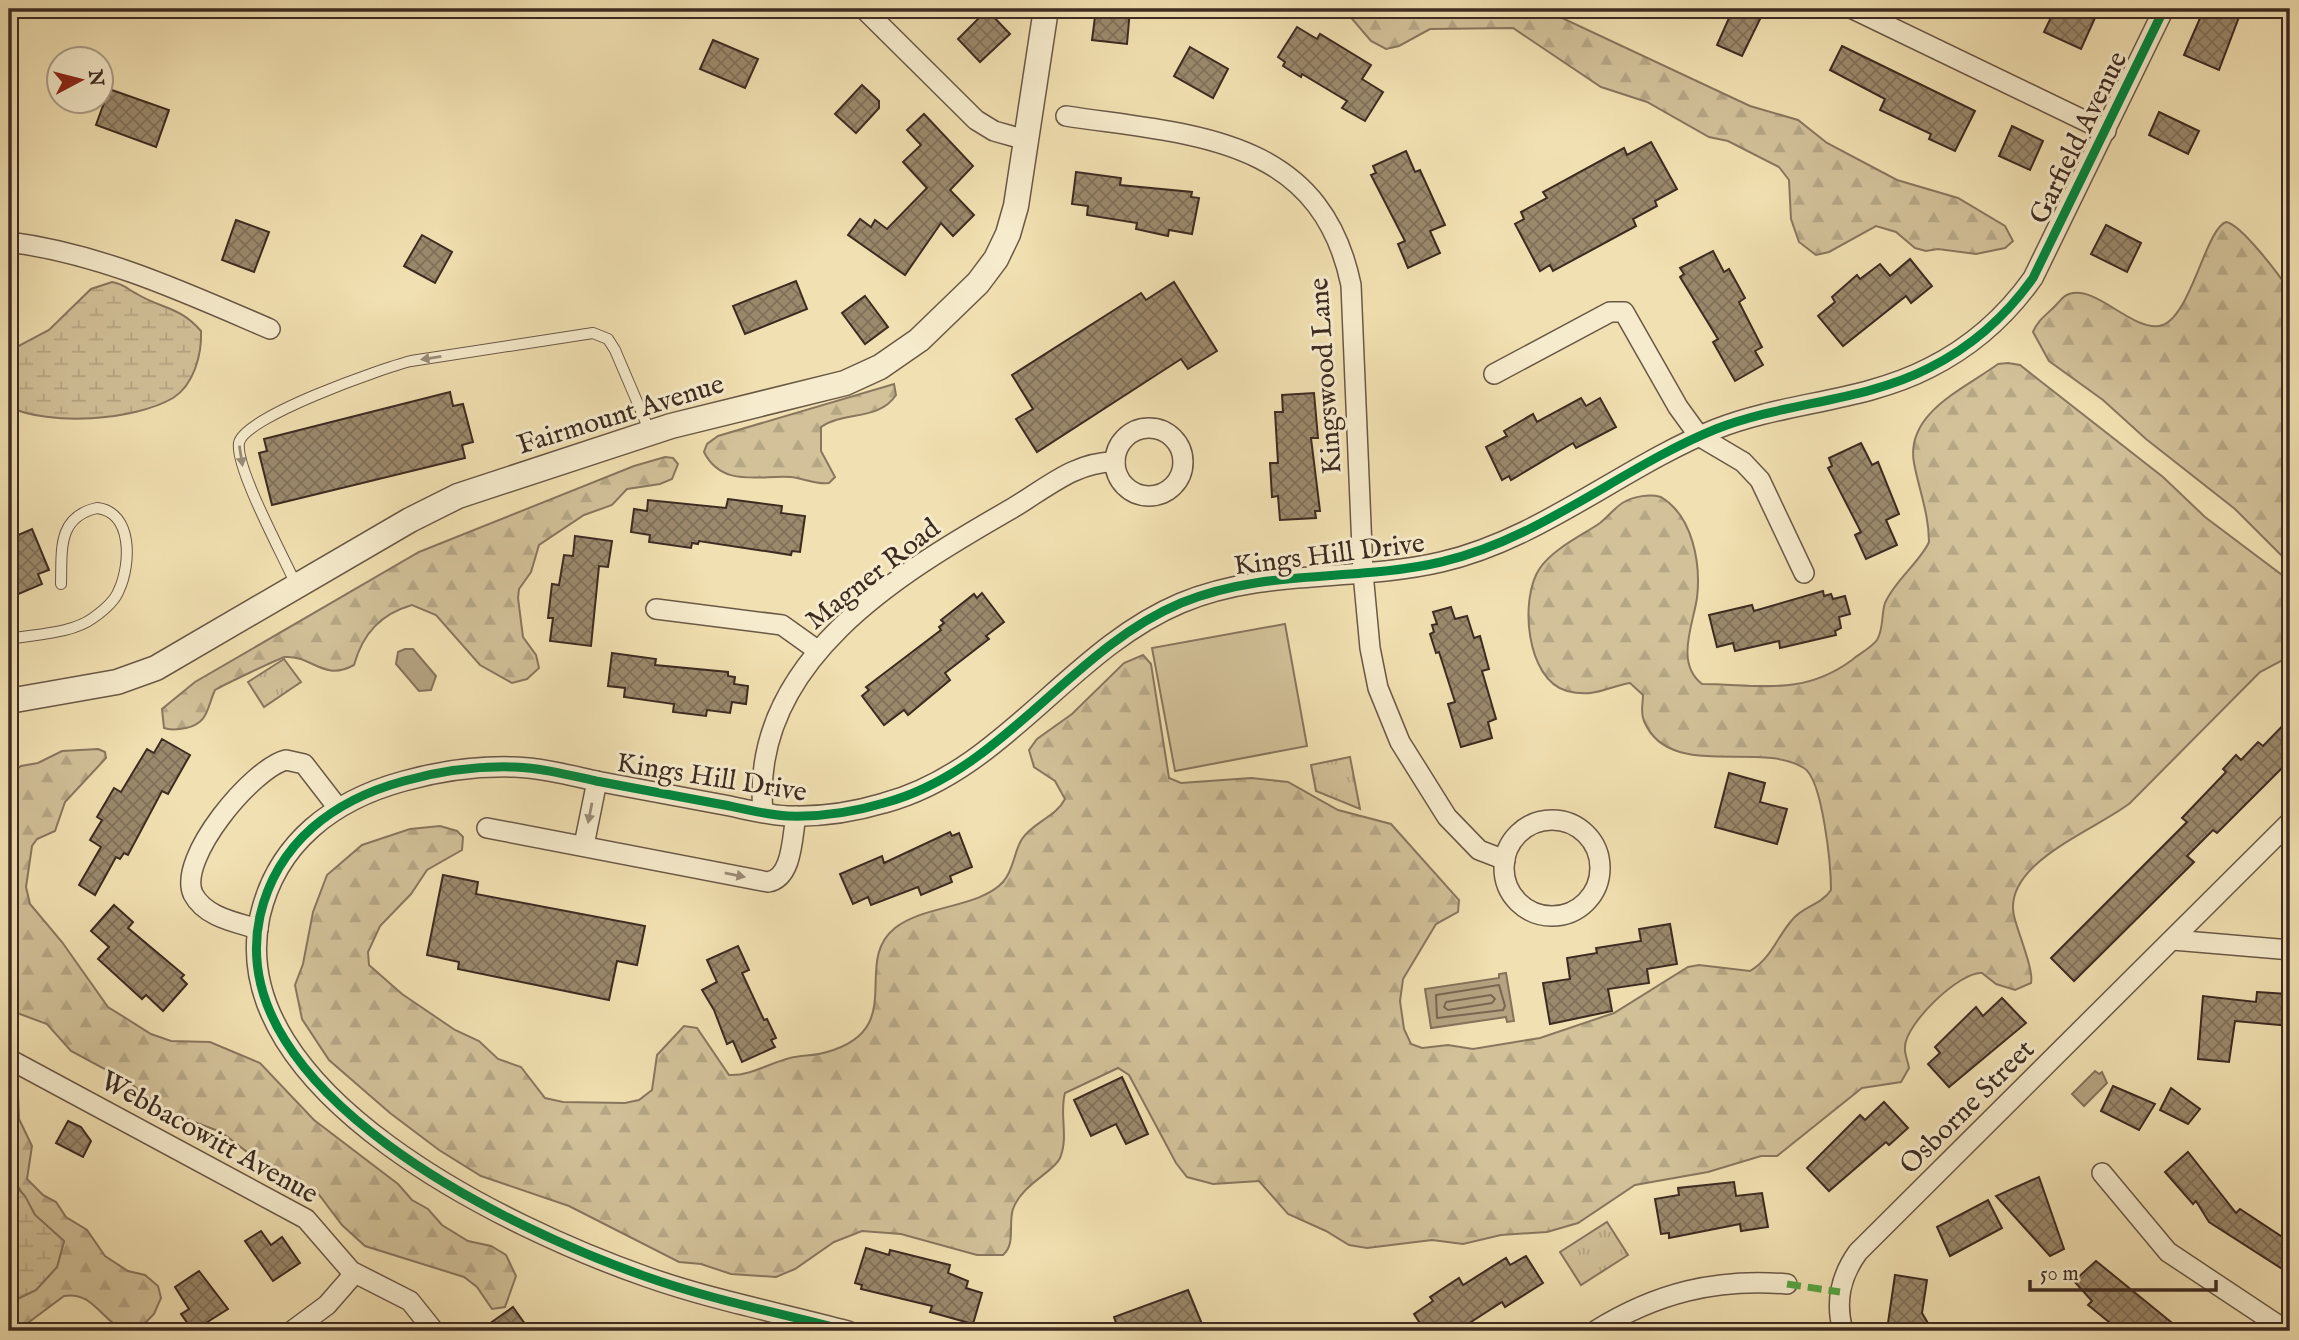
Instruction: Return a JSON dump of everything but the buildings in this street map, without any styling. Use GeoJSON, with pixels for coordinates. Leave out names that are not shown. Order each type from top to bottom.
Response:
{"type":"FeatureCollection","features":[{"type":"Feature","properties":{"kind":"street"},"geometry":{"type":"LineString","coordinates":[[864,9],[976,120],[994,131],[1026,140]]}},
{"type":"Feature","properties":{"kind":"street","name":"Fairmount Avenue"},"geometry":{"type":"LineString","coordinates":[[9,701],[138,676],[179,656],[410,520],[458,496],[650,433],[857,379],[880,367],[919,340],[956,307],[996,258],[1016,206],[1046,9]]}},
{"type":"Feature","properties":{"kind":"street"},"geometry":{"type":"LineString","coordinates":[[1853,9],[2106,131]]}},
{"type":"Feature","properties":{"kind":"street","name":"Garfield Avenue"},"geometry":{"type":"LineString","coordinates":[[2050,248],[2164,9]]}},
{"type":"Feature","properties":{"kind":"street","name":"Kingswood Lane"},"geometry":{"type":"LineString","coordinates":[[1066,116],[1199,136],[1245,150],[1293,179],[1326,218],[1343,253],[1351,285],[1363,573],[1373,670],[1383,704],[1400,742],[1436,802],[1467,840],[1484,853],[1505,860]]}},
{"type":"Feature","properties":{"kind":"street"},"geometry":{"type":"LineString","coordinates":[[9,242],[66,250],[131,270],[270,329]]}},
{"type":"Feature","properties":{"kind":"street","name":"Kings Hill Drive"},"geometry":{"type":"LineString","coordinates":[[848,1331],[674,1286],[611,1264],[519,1223],[413,1161],[337,1103],[289,1049],[264,1003],[257,963],[258,929],[266,894],[279,865],[302,836],[338,808],[391,785],[467,769],[526,768],[796,816],[879,805],[941,780],[976,758],[1123,635],[1180,604],[1214,591],[1265,580],[1363,573],[1426,565],[1494,546],[1699,436],[1758,414],[1878,386],[1930,368],[1970,343],[2010,308],[2034,278],[2050,248]]}},
{"type":"Feature","properties":{"kind":"street"},"geometry":{"type":"LineString","coordinates":[[1494,374],[1610,312],[1622,311],[1629,315],[1678,407],[1699,436],[1744,462],[1760,480],[1804,573]]}},
{"type":"Feature","properties":{"kind":"street","name":"Magner Road"},"geometry":{"type":"LineString","coordinates":[[763,812],[763,773],[771,737],[792,688],[817,650],[870,603],[948,546],[1083,466],[1115,462]]}},
{"type":"Feature","properties":{"kind":"street"},"geometry":{"type":"LineString","coordinates":[[656,609],[782,625],[817,650]]}},
{"type":"Feature","properties":{"kind":"street"},"geometry":{"type":"LineString","coordinates":[[258,929],[212,913],[194,894],[192,868],[212,831],[259,776],[286,760],[304,764],[338,808]]}},
{"type":"Feature","properties":{"kind":"street"},"geometry":{"type":"LineString","coordinates":[[584,845],[597,781]]}},
{"type":"Feature","properties":{"kind":"street"},"geometry":{"type":"LineString","coordinates":[[486,828],[774,881],[785,870],[796,816]]}},
{"type":"Feature","properties":{"kind":"street"},"geometry":{"type":"LineString","coordinates":[[1544,821],[1561,822],[1583,832],[1594,845],[1599,861],[1599,877],[1593,892],[1583,905],[1560,916],[1544,915],[1521,905],[1511,892],[1505,876],[1505,860],[1513,842],[1529,827],[1544,821]]}},
{"type":"Feature","properties":{"kind":"street","name":"Osborne Street"},"geometry":{"type":"LineString","coordinates":[[1843,1331],[1839,1307],[1840,1288],[1848,1267],[1858,1252],[2290,822]]}},
{"type":"Feature","properties":{"kind":"street"},"geometry":{"type":"LineString","coordinates":[[2173,940],[2290,950]]}},
{"type":"Feature","properties":{"kind":"street","name":"Webbacowitt Avenue"},"geometry":{"type":"LineString","coordinates":[[9,1059],[294,1211],[319,1231],[355,1274],[410,1301],[434,1331]]}},
{"type":"Feature","properties":{"kind":"street"},"geometry":{"type":"LineString","coordinates":[[2102,1173],[2168,1252],[2287,1331]]}},
{"type":"Feature","properties":{"kind":"street"},"geometry":{"type":"LineString","coordinates":[[292,1331],[327,1305],[355,1274]]}},
{"type":"Feature","properties":{"kind":"street"},"geometry":{"type":"LineString","coordinates":[[1595,1331],[1644,1304],[1688,1289],[1743,1282],[1787,1284]]}},
{"type":"Feature","properties":{"kind":"lane"},"geometry":{"type":"LineString","coordinates":[[297,587],[243,469],[239,444],[243,434],[258,423],[382,369],[583,334],[601,335],[615,350],[650,433]]}},
{"type":"Feature","properties":{"kind":"lane"},"geometry":{"type":"LineString","coordinates":[[9,639],[83,624],[116,596],[123,578],[126,542],[121,522],[114,513],[97,508],[70,521],[64,533],[61,584]]}},
{"type":"Feature","properties":{"kind":"green space"},"geometry":{"type":"Polygon","coordinates":[[[1339,9],[1543,9],[1750,106],[1798,120],[1827,143],[1897,180],[1958,198],[2005,226],[2013,241],[2005,248],[1976,254],[1938,249],[1926,251],[1915,248],[1896,232],[1876,226],[1829,252],[1816,255],[1799,242],[1791,219],[1789,180],[1779,167],[1728,141],[1709,137],[1647,102],[1601,87],[1513,28],[1430,29],[1399,46],[1386,49],[1371,41],[1348,14],[1339,9]]]}},
{"type":"Feature","properties":{"kind":"green space"},"geometry":{"type":"Polygon","coordinates":[[[2226,222],[2251,242],[2290,293],[2290,564],[2235,509],[2146,439],[2103,400],[2049,361],[2033,332],[2064,297],[2079,293],[2102,301],[2148,325],[2159,326],[2170,321],[2180,309],[2218,228],[2226,222]]]}},
{"type":"Feature","properties":{"kind":"green space"},"geometry":{"type":"Polygon","coordinates":[[[112,282],[178,312],[201,331],[198,359],[186,385],[173,398],[156,406],[114,416],[68,419],[26,413],[9,407],[9,351],[49,330],[91,289],[112,282]]]}},
{"type":"Feature","properties":{"kind":"green space"},"geometry":{"type":"Polygon","coordinates":[[[1998,364],[2020,365],[2163,477],[2205,517],[2290,581],[2290,651],[2281,661],[2260,672],[2130,803],[2055,850],[2036,864],[2022,880],[2014,897],[2014,916],[2028,961],[2031,983],[2015,990],[1996,984],[1982,973],[1961,980],[1935,1001],[1914,1025],[1905,1047],[1909,1068],[1901,1082],[1862,1088],[1777,1156],[1761,1156],[1708,1172],[1635,1185],[1578,1223],[1547,1232],[1501,1235],[1463,1244],[1432,1240],[1367,1248],[1349,1245],[1288,1214],[1259,1181],[1213,1184],[1187,1177],[1176,1163],[1129,1075],[1118,1068],[1065,1093],[1064,1142],[1060,1158],[1017,1200],[1012,1215],[1011,1239],[1003,1255],[977,1255],[901,1234],[862,1231],[834,1242],[795,1269],[776,1277],[731,1274],[701,1264],[679,1262],[569,1206],[481,1176],[439,1150],[390,1113],[329,1060],[302,1019],[295,985],[303,964],[313,912],[327,875],[362,845],[410,829],[440,826],[457,831],[463,837],[462,850],[427,870],[411,894],[380,926],[368,952],[369,965],[402,994],[455,1030],[479,1041],[498,1059],[521,1067],[545,1098],[563,1102],[625,1103],[639,1100],[652,1090],[657,1055],[684,1026],[697,1028],[729,1075],[752,1071],[790,1058],[822,1053],[852,1042],[866,1028],[873,1012],[877,959],[883,942],[895,928],[907,920],[980,897],[1003,882],[1022,839],[1065,799],[1055,781],[1034,767],[1029,750],[1037,739],[1072,714],[1124,663],[1143,655],[1151,664],[1169,778],[1181,783],[1251,778],[1288,782],[1338,810],[1391,824],[1459,900],[1458,912],[1436,924],[1403,979],[1400,1001],[1404,1029],[1411,1044],[1422,1048],[1448,1045],[1473,1049],[1540,1038],[1614,1013],[1688,967],[1699,965],[1750,971],[1769,954],[1796,916],[1831,890],[1825,825],[1811,776],[1804,768],[1785,760],[1694,755],[1673,750],[1656,739],[1644,721],[1643,695],[1630,683],[1585,693],[1567,691],[1553,684],[1535,655],[1530,637],[1533,581],[1552,555],[1600,523],[1621,504],[1637,497],[1661,497],[1681,516],[1688,528],[1696,556],[1697,598],[1687,655],[1689,666],[1702,684],[1779,686],[1797,684],[1833,672],[1877,640],[1889,595],[1929,542],[1926,512],[1914,463],[1914,445],[1919,430],[1928,416],[1954,393],[1998,364]]]}},
{"type":"Feature","properties":{"kind":"green space"},"geometry":{"type":"Polygon","coordinates":[[[894,384],[896,395],[880,409],[830,422],[821,427],[821,451],[835,477],[829,483],[790,477],[754,478],[731,475],[721,471],[704,452],[707,444],[718,436],[894,384]]]}},
{"type":"Feature","properties":{"kind":"green space"},"geometry":{"type":"Polygon","coordinates":[[[665,457],[673,458],[678,464],[672,479],[660,484],[627,489],[612,505],[584,515],[539,545],[531,572],[519,589],[518,598],[523,637],[536,655],[539,668],[527,679],[512,683],[480,665],[436,615],[412,605],[391,614],[375,626],[362,643],[354,665],[334,671],[294,657],[285,657],[215,690],[206,714],[194,726],[175,730],[164,728],[162,709],[195,682],[419,552],[634,466],[665,457]]]}},
{"type":"Feature","properties":{"kind":"green space"},"geometry":{"type":"Polygon","coordinates":[[[1285,624],[1307,746],[1175,771],[1152,648],[1285,624]]]}},
{"type":"Feature","properties":{"kind":"green space"},"geometry":{"type":"Polygon","coordinates":[[[284,659],[301,682],[264,707],[248,682],[284,659]]]}},
{"type":"Feature","properties":{"kind":"green space"},"geometry":{"type":"Polygon","coordinates":[[[98,749],[105,752],[106,758],[65,802],[55,831],[37,839],[32,846],[26,887],[30,904],[62,942],[108,1007],[151,1034],[171,1041],[210,1042],[260,1063],[314,1120],[398,1184],[412,1200],[428,1209],[442,1225],[468,1241],[491,1246],[506,1255],[516,1276],[505,1307],[492,1309],[477,1287],[464,1277],[365,1246],[342,1225],[317,1192],[277,1175],[221,1132],[165,1111],[129,1082],[71,1051],[47,1024],[9,1010],[9,775],[21,766],[38,763],[62,751],[98,749]]]}},
{"type":"Feature","properties":{"kind":"green space"},"geometry":{"type":"Polygon","coordinates":[[[1350,757],[1360,809],[1316,791],[1311,765],[1350,757]]]}},
{"type":"Feature","properties":{"kind":"green space"},"geometry":{"type":"Polygon","coordinates":[[[9,1087],[18,1095],[19,1119],[32,1146],[27,1179],[43,1195],[56,1202],[66,1217],[87,1230],[105,1256],[128,1271],[145,1275],[158,1286],[161,1298],[154,1314],[145,1323],[123,1330],[89,1302],[74,1296],[64,1296],[17,1331],[9,1331],[9,1303],[36,1290],[57,1267],[64,1241],[35,1215],[19,1188],[9,1179],[9,1087]]]}},
{"type":"Feature","properties":{"kind":"green space"},"geometry":{"type":"Polygon","coordinates":[[[9,1179],[25,1196],[35,1215],[64,1241],[57,1267],[36,1290],[9,1303],[9,1179]]]}},
{"type":"Feature","properties":{"kind":"green space"},"geometry":{"type":"Polygon","coordinates":[[[1607,1222],[1628,1255],[1581,1285],[1560,1252],[1607,1222]]]}},
{"type":"Feature","properties":{"kind":"water"},"geometry":{"type":"Polygon","coordinates":[[[413,649],[436,676],[431,690],[419,691],[396,664],[398,652],[413,649]]]}},
{"type":"Feature","properties":{"kind":"water"},"geometry":{"type":"Polygon","coordinates":[[[1506,973],[1514,1021],[1507,1022],[1506,1017],[1431,1028],[1425,989],[1499,978],[1499,974],[1506,973]]]}},
{"type":"Feature","properties":{"kind":"water"},"geometry":{"type":"Polygon","coordinates":[[[2095,1071],[2099,1074],[2102,1072],[2107,1083],[2084,1106],[2072,1094],[2095,1071]]]}},
{"type":"Feature","properties":{"kind":"marked path"},"geometry":{"type":"LineString","coordinates":[[1787,1284],[1840,1292]]}},
{"type":"Feature","properties":{"kind":"cycle path"},"geometry":{"type":"LineString","coordinates":[[848,1331],[647,1277],[524,1226],[455,1189],[388,1145],[330,1096],[285,1040],[260,980],[260,916],[268,890],[280,866],[295,846],[312,828],[332,813],[378,789],[431,774],[472,768],[514,767],[545,770],[788,816],[836,813],[884,803],[927,787],[965,765],[1001,738],[1104,650],[1141,624],[1181,603],[1245,585],[1409,568],[1478,551],[1547,520],[1647,463],[1716,429],[1769,413],[1877,388],[1929,368],[1987,329],[2033,278],[2164,9]]}}]}
